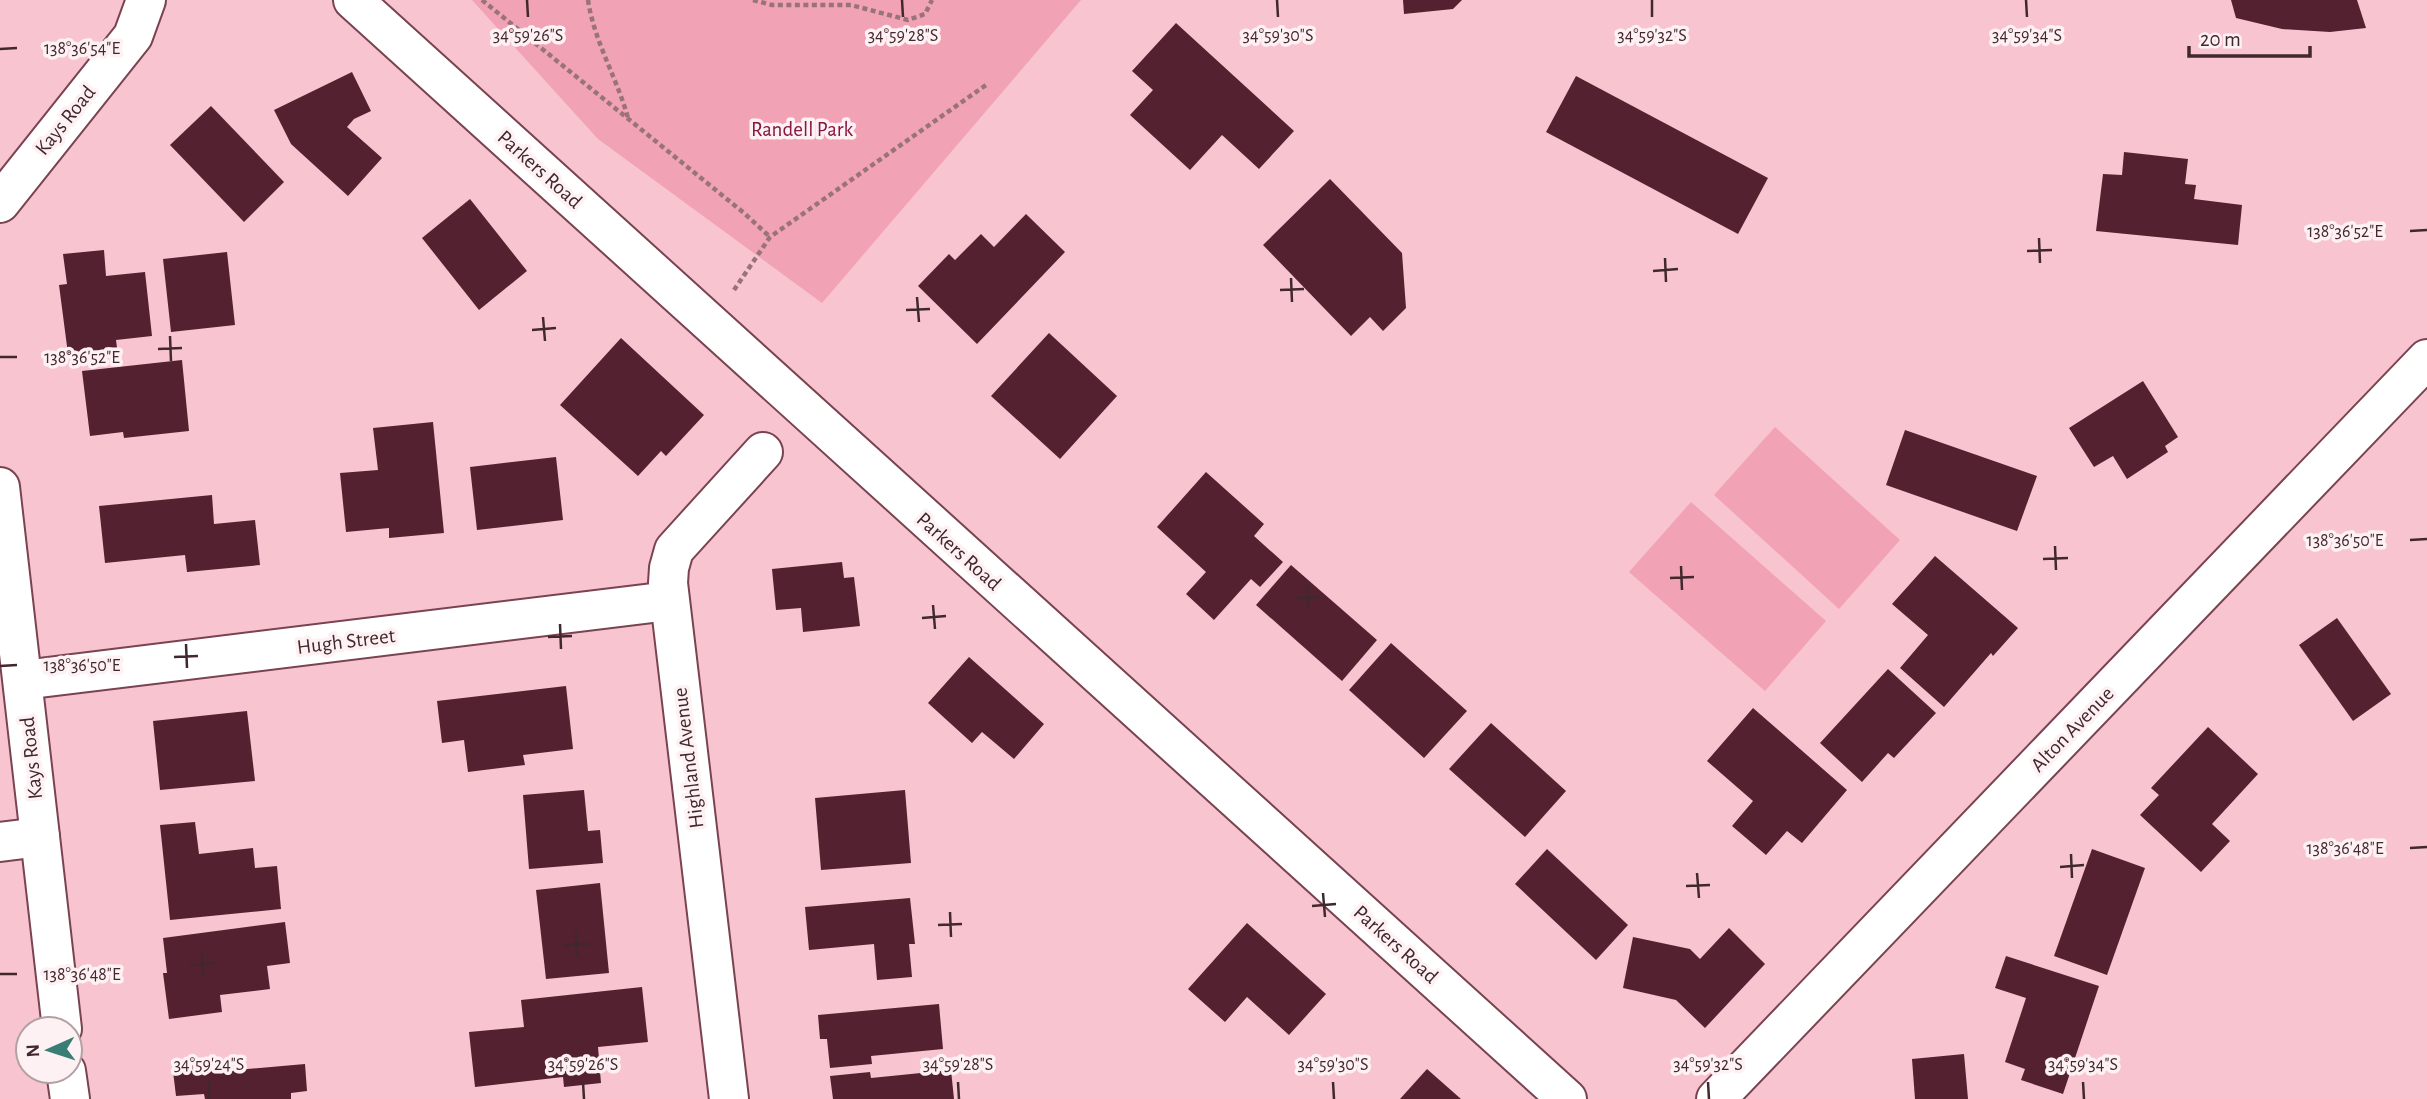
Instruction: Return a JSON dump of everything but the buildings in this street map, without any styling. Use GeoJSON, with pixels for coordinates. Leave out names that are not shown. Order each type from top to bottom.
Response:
{"type":"FeatureCollection","features":[{"type":"Feature","properties":{"kind":"street","name":"Kays Road"},"geometry":{"type":"LineString","coordinates":[[0,203],[133,36],[146,0]]}},
{"type":"Feature","properties":{"kind":"street","name":"Parkers Road"},"geometry":{"type":"LineString","coordinates":[[353,0],[1567,1099]]}},
{"type":"Feature","properties":{"kind":"street","name":"Alton Avenue"},"geometry":{"type":"LineString","coordinates":[[1716,1099],[2427,359]]}},
{"type":"Feature","properties":{"kind":"street","name":"Highland Avenue"},"geometry":{"type":"LineString","coordinates":[[729,1099],[668,601],[669,568],[674,550],[763,452]]}},
{"type":"Feature","properties":{"kind":"street","name":"Kays Road"},"geometry":{"type":"LineString","coordinates":[[0,487],[60,1015]]}},
{"type":"Feature","properties":{"kind":"street","name":"Hugh Street"},"geometry":{"type":"LineString","coordinates":[[23,680],[668,601]]}},
{"type":"Feature","properties":{"kind":"street"},"geometry":{"type":"LineString","coordinates":[[0,842],[40,837]]}},
{"type":"Feature","properties":{"kind":"path"},"geometry":{"type":"LineString","coordinates":[[482,0],[770,237]]}},
{"type":"Feature","properties":{"kind":"path"},"geometry":{"type":"LineString","coordinates":[[588,0],[591,20],[623,98],[628,119]]}},
{"type":"Feature","properties":{"kind":"path"},"geometry":{"type":"LineString","coordinates":[[753,0],[772,5],[851,5],[908,20],[925,14],[932,0]]}},
{"type":"Feature","properties":{"kind":"path"},"geometry":{"type":"LineString","coordinates":[[711,323],[770,237],[986,85]]}},
{"type":"Feature","properties":{"kind":"green space","name":"Randell Park"},"geometry":{"type":"Polygon","coordinates":[[[472,0],[1081,0],[822,303],[598,139],[472,0]]]}},
{"type":"Feature","properties":{"kind":"green space"},"geometry":{"type":"Polygon","coordinates":[[[1775,427],[1900,540],[1839,609],[1714,495],[1775,427]]]}},
{"type":"Feature","properties":{"kind":"green space"},"geometry":{"type":"Polygon","coordinates":[[[1691,502],[1826,621],[1765,691],[1629,572],[1691,502]]]}}]}
